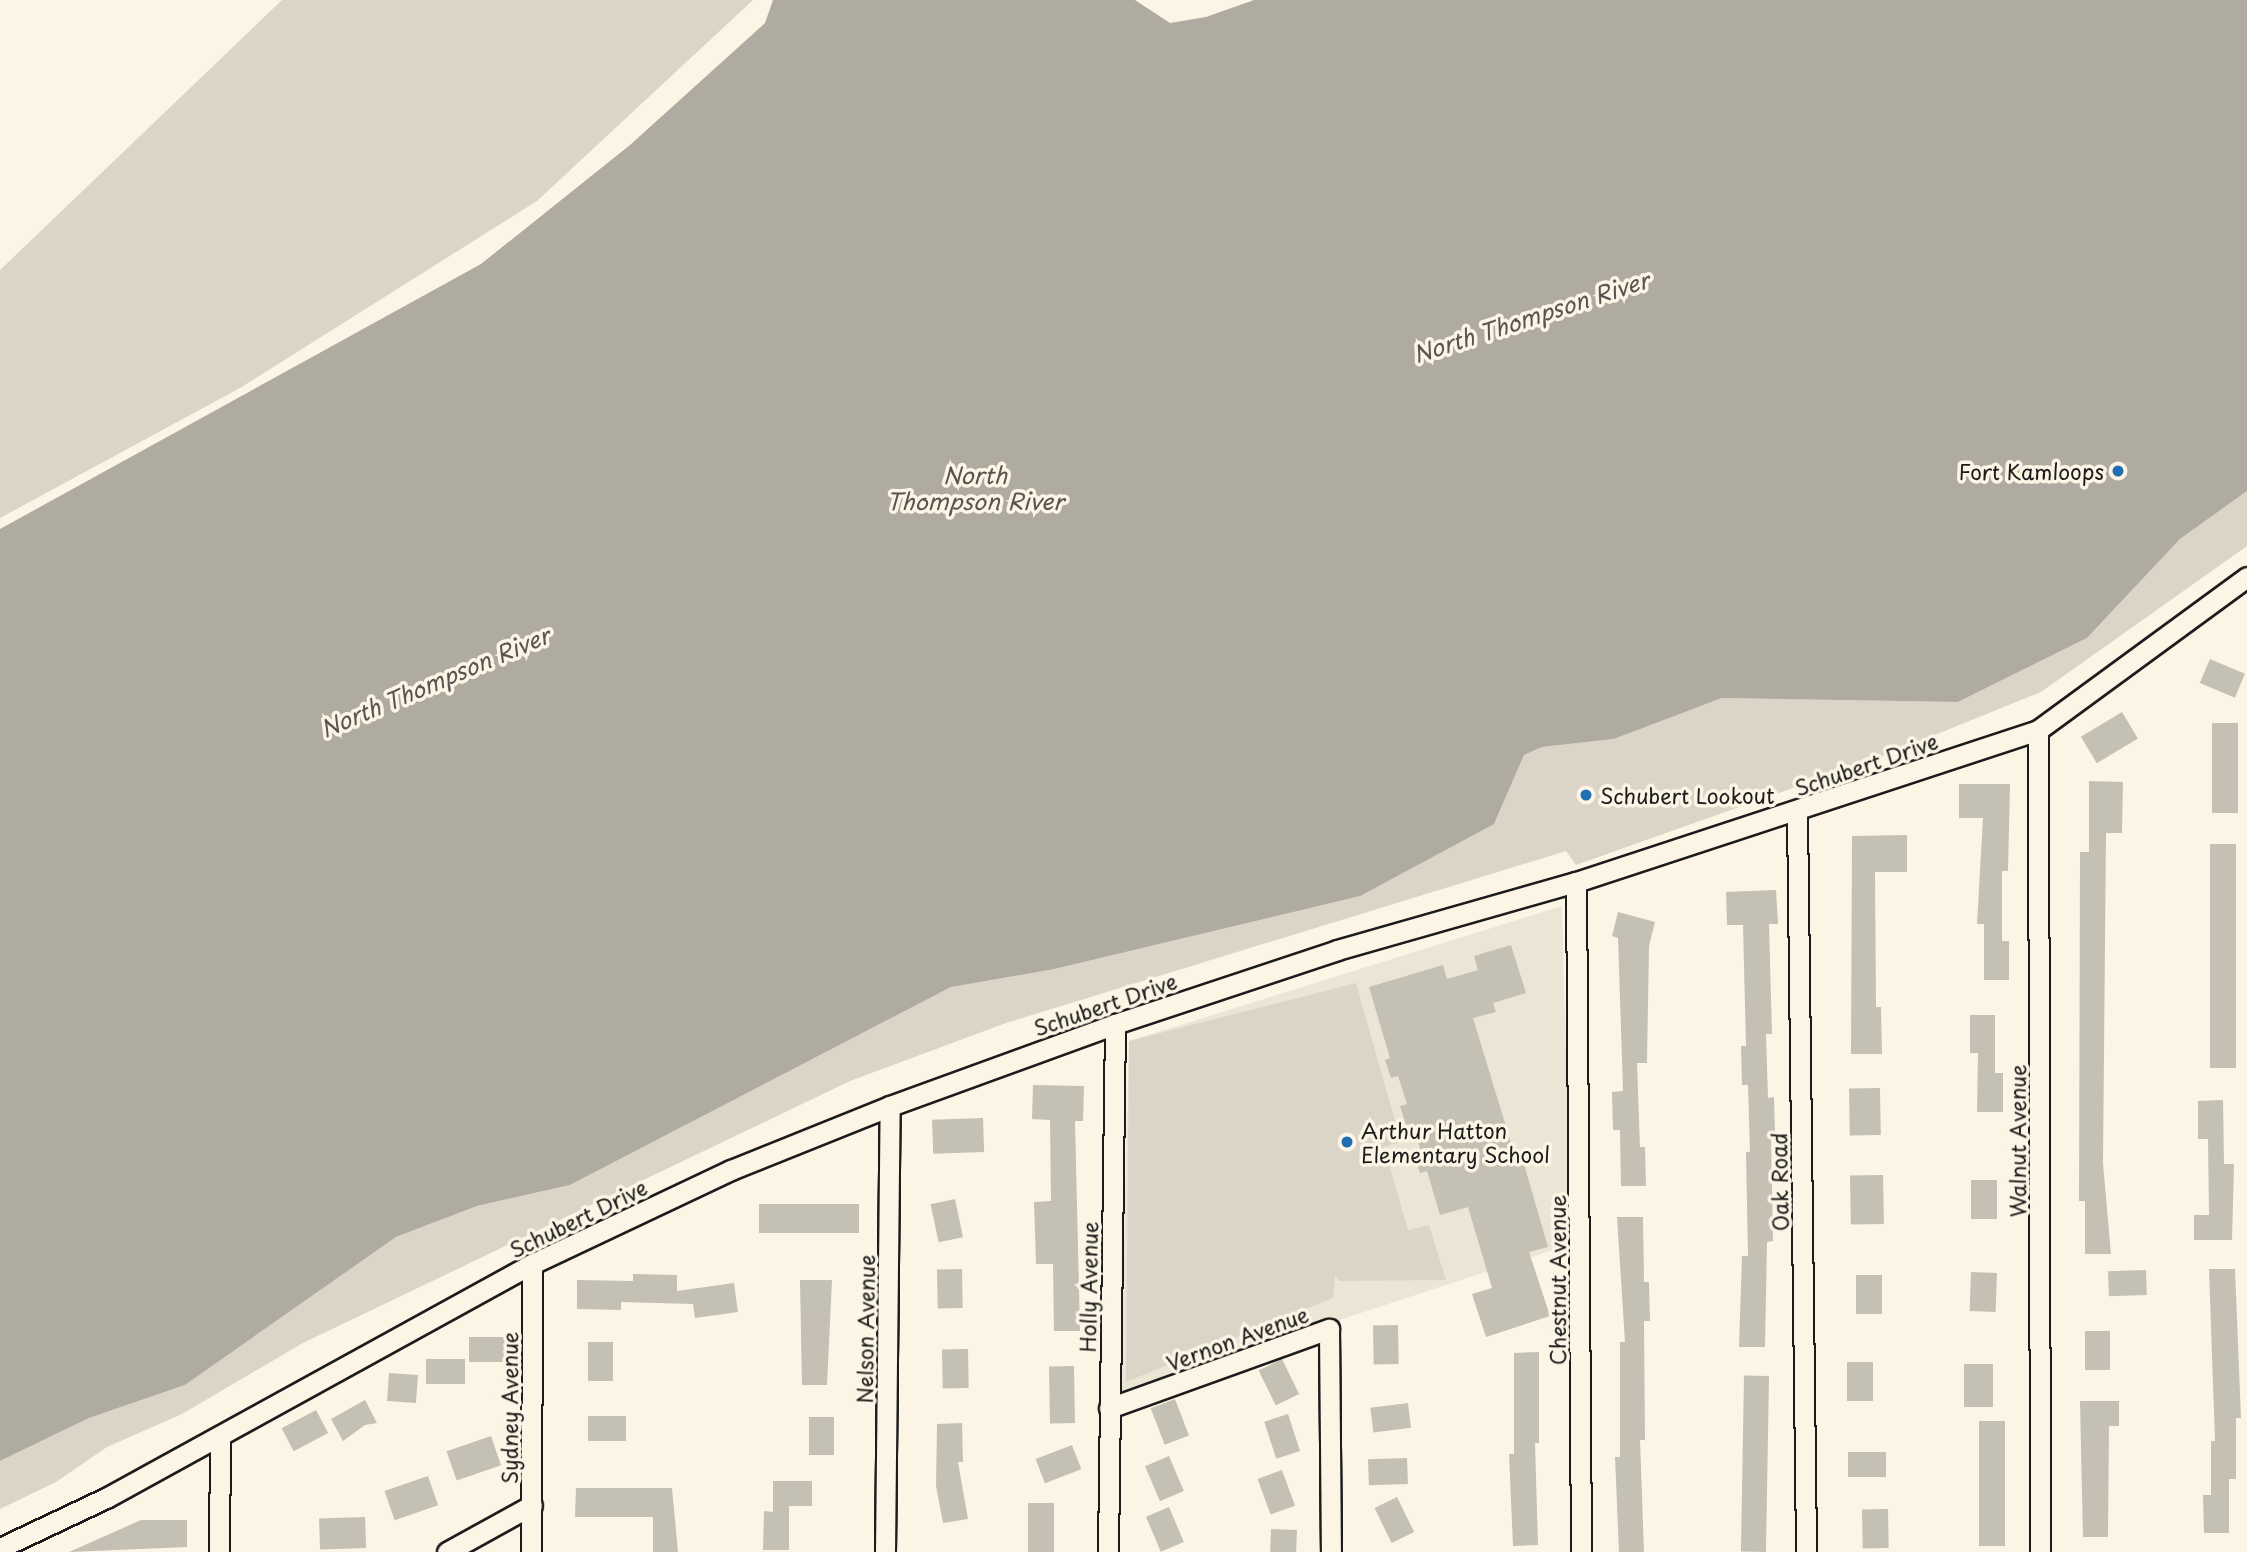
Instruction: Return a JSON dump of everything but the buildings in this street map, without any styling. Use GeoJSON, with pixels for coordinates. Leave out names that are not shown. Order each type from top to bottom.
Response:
{"type":"FeatureCollection","features":[{"type":"Feature","properties":{"kind":"street","name":"Schubert Drive"},"geometry":{"type":"LineString","coordinates":[[0,1548],[106,1499],[533,1264],[731,1170],[890,1106],[1115,1024],[1337,950],[1576,881],[1797,812],[2038,730],[2247,577]]}},
{"type":"Feature","properties":{"kind":"street","name":"Walnut Avenue"},"geometry":{"type":"LineString","coordinates":[[2038,730],[2040,1552]]}},
{"type":"Feature","properties":{"kind":"street","name":"Oak Road"},"geometry":{"type":"LineString","coordinates":[[1797,812],[1806,1552]]}},
{"type":"Feature","properties":{"kind":"street","name":"Chestnut Avenue"},"geometry":{"type":"LineString","coordinates":[[1576,881],[1581,1552]]}},
{"type":"Feature","properties":{"kind":"street","name":"Holly Avenue"},"geometry":{"type":"LineString","coordinates":[[1108,1552],[1115,1024]]}},
{"type":"Feature","properties":{"kind":"street","name":"Nelson Avenue"},"geometry":{"type":"LineString","coordinates":[[885,1552],[890,1106]]}},
{"type":"Feature","properties":{"kind":"street","name":"Sydney Avenue"},"geometry":{"type":"LineString","coordinates":[[531,1552],[533,1264]]}},
{"type":"Feature","properties":{"kind":"street","name":"Vernon Avenue"},"geometry":{"type":"LineString","coordinates":[[1109,1408],[1329,1329],[1331,1552]]}},
{"type":"Feature","properties":{"kind":"street"},"geometry":{"type":"LineString","coordinates":[[219,1552],[220,1436]]}},
{"type":"Feature","properties":{"kind":"street"},"geometry":{"type":"LineString","coordinates":[[447,1552],[531,1504]]}},
{"type":"Feature","properties":{"kind":"shaded area"},"geometry":{"type":"Polygon","coordinates":[[[282,0],[753,0],[537,201],[240,388],[0,518],[0,270],[282,0]]]}},
{"type":"Feature","properties":{"kind":"shaded area"},"geometry":{"type":"Polygon","coordinates":[[[2247,491],[2247,546],[2041,692],[1883,756],[1576,865],[1566,851],[1006,1023],[850,1081],[303,1343],[182,1414],[107,1447],[56,1482],[0,1509],[0,1461],[89,1418],[185,1385],[396,1237],[477,1206],[570,1185],[951,987],[1144,947],[1494,824],[1524,755],[1542,747],[1614,739],[1722,698],[1958,702],[2087,638],[2180,539],[2247,491]]]}},
{"type":"Feature","properties":{"kind":"shaded area","name":"Arthur Hatton Elementary School"},"geometry":{"type":"Polygon","coordinates":[[[1562,906],[1571,1244],[1120,1392],[1129,1041],[1562,906]]]}},
{"type":"Feature","properties":{"kind":"shaded area"},"geometry":{"type":"Polygon","coordinates":[[[1356,983],[1401,1142],[1384,1147],[1408,1230],[1429,1225],[1446,1280],[1339,1281],[1335,1275],[1333,1298],[1126,1382],[1129,1041],[1356,983]]]}},
{"type":"Feature","properties":{"kind":"water","name":"North Thompson River"},"geometry":{"type":"Polygon","coordinates":[[[773,0],[1135,0],[1170,23],[1206,17],[1254,0],[2247,0],[2247,491],[2180,539],[2087,638],[1958,702],[1722,698],[1614,739],[1542,747],[1524,755],[1494,824],[1360,896],[1054,969],[951,987],[570,1185],[477,1206],[396,1237],[185,1385],[89,1418],[0,1461],[0,529],[481,264],[630,145],[765,23],[773,0]]]}},
{"type":"Feature","properties":{"kind":"place","name":"Fort Kamloops"},"geometry":{"type":"Point","coordinates":[2118,471]}},
{"type":"Feature","properties":{"kind":"place","name":"Schubert Lookout"},"geometry":{"type":"Point","coordinates":[1586,795]}},
{"type":"Feature","properties":{"kind":"place","name":"Arthur Hatton Elementary School"},"geometry":{"type":"Point","coordinates":[1347,1142]}}]}
